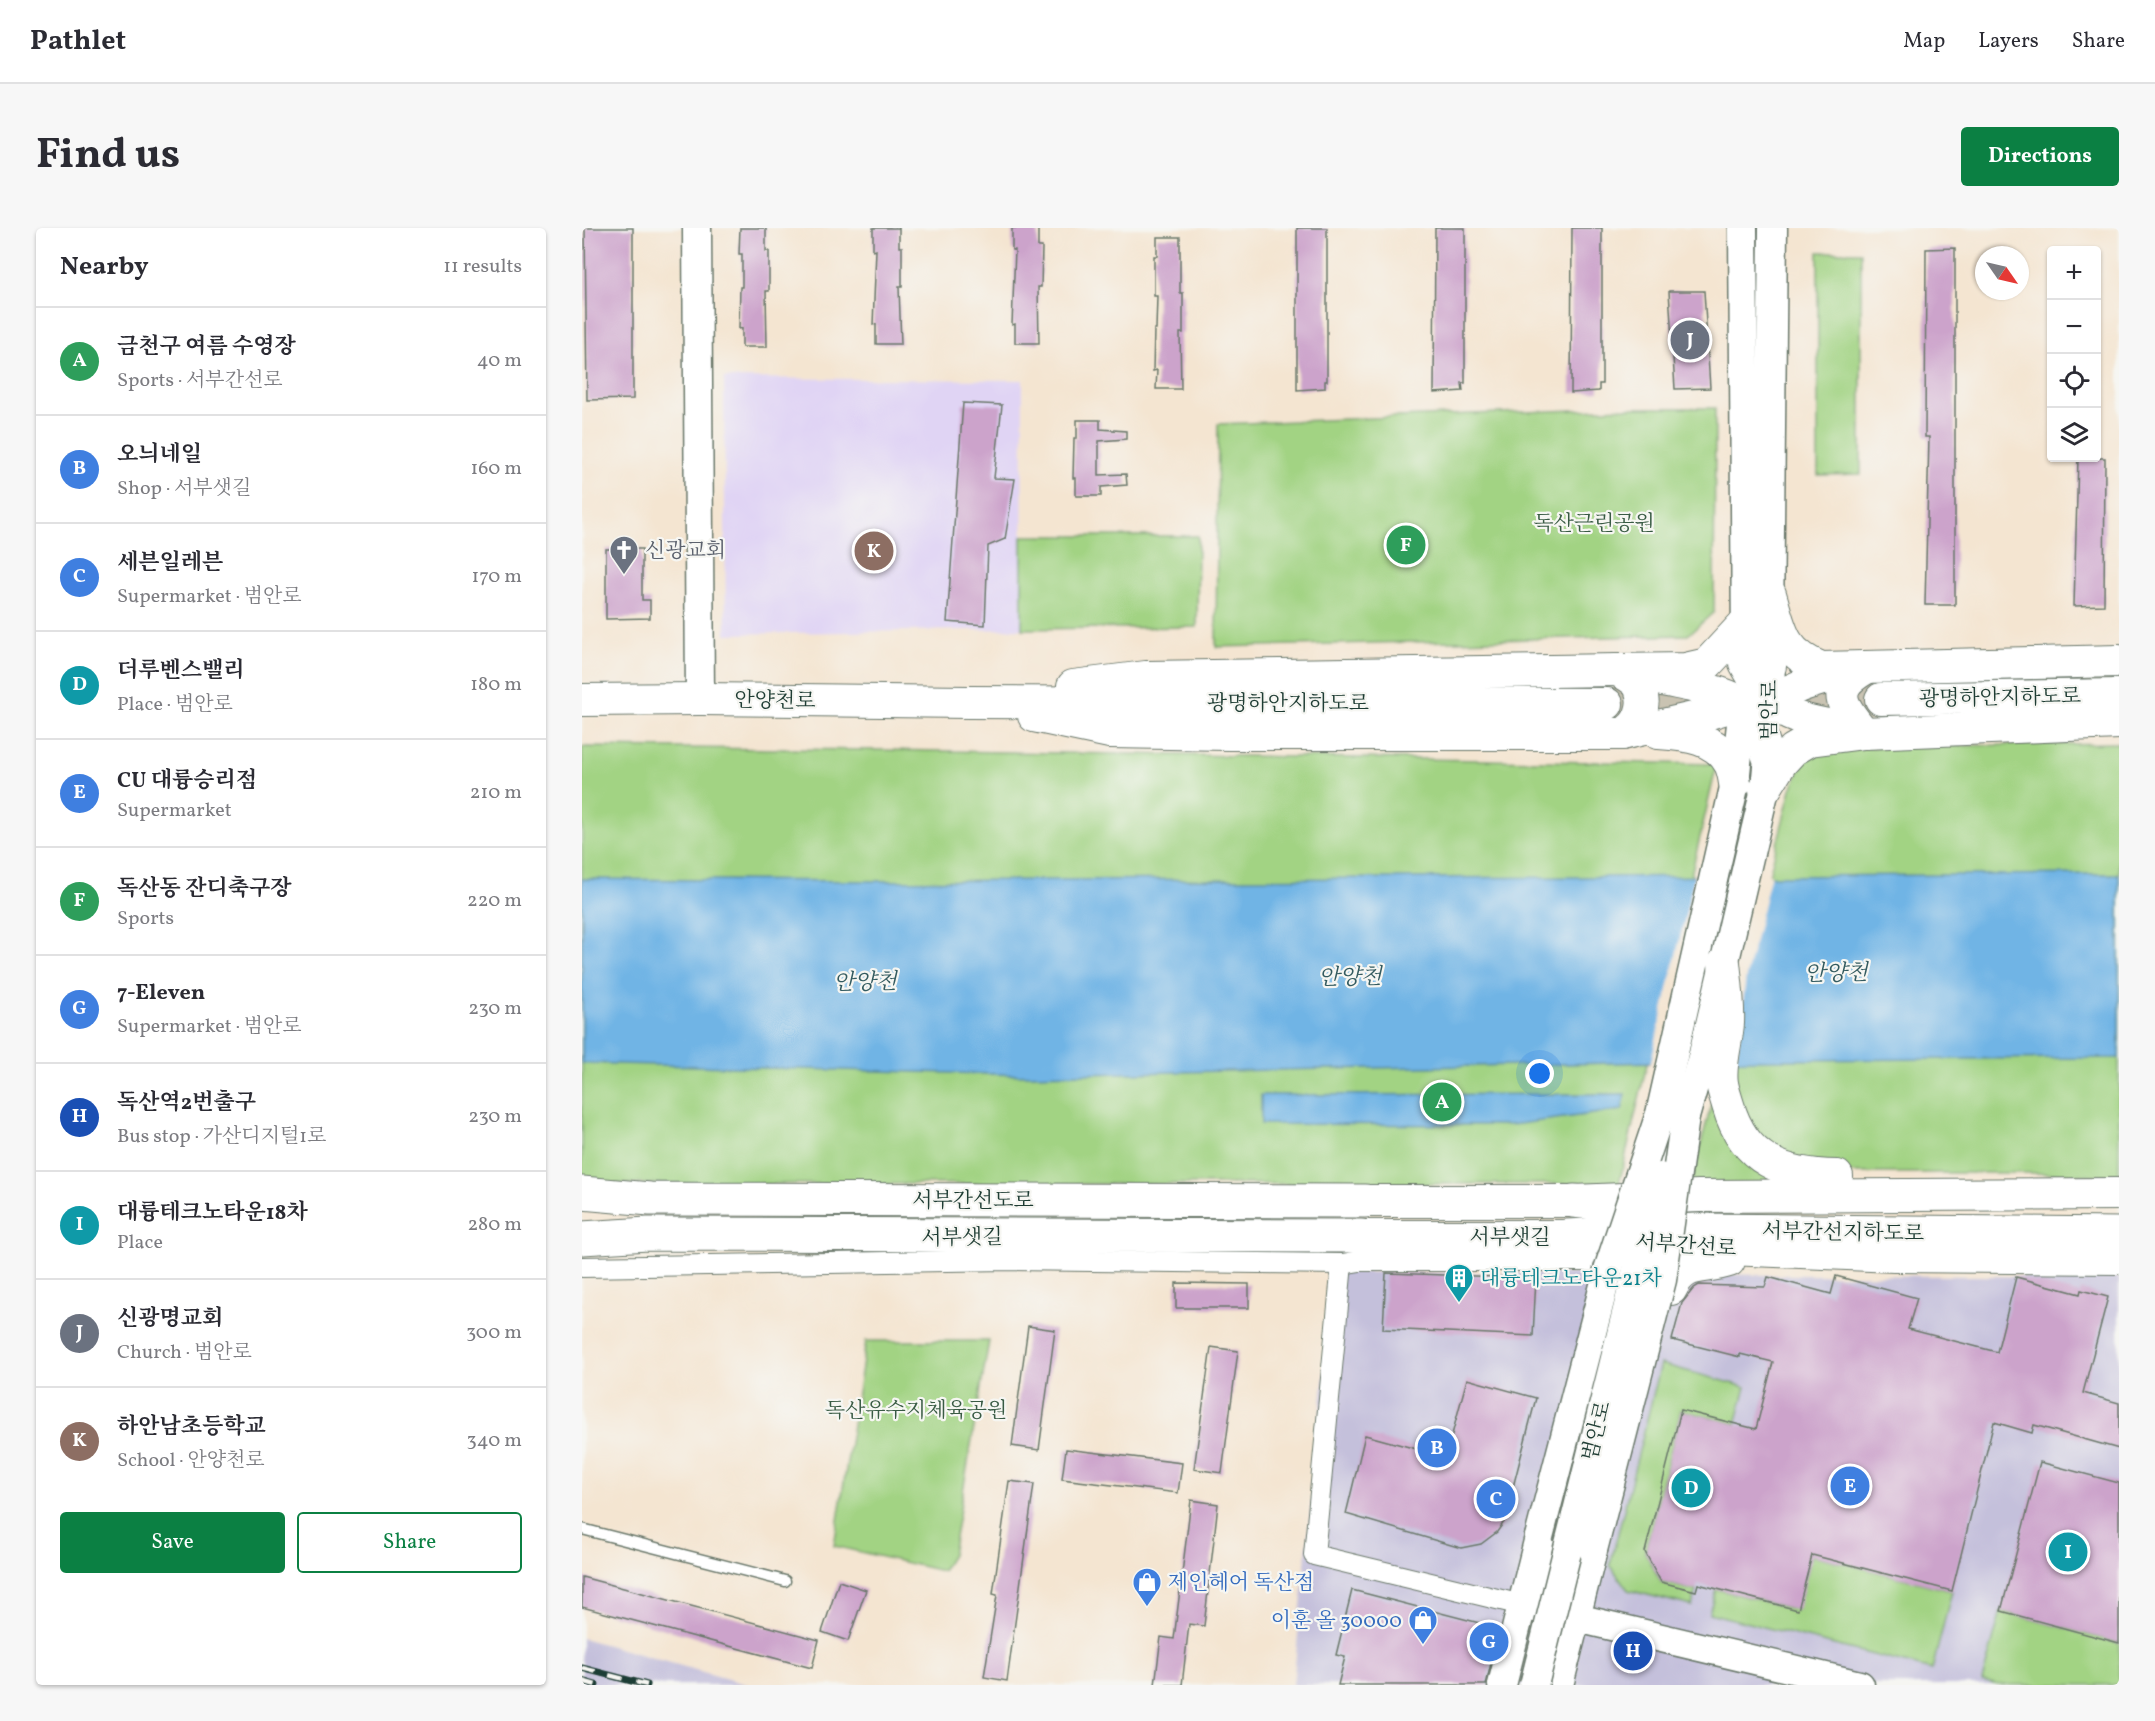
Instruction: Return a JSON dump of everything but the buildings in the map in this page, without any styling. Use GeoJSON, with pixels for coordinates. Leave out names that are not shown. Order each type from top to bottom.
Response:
{"type":"FeatureCollection","features":[{"type":"Feature","properties":{"kind":"highway","name":"서부간선도로"},"geometry":{"type":"LineString","coordinates":[[582,1193],[650,1199],[1365,1201]]}},
{"type":"Feature","properties":{"kind":"highway"},"geometry":{"type":"LineString","coordinates":[[582,1202],[650,1199]]}},
{"type":"Feature","properties":{"kind":"highway","name":"서부간선지하도로"},"geometry":{"type":"LineString","coordinates":[[1573,1201],[1693,1213],[2119,1213]]}},
{"type":"Feature","properties":{"kind":"highway"},"geometry":{"type":"LineString","coordinates":[[582,1230],[648,1234]]}},
{"type":"Feature","properties":{"kind":"highway","name":"서부간선지하도로"},"geometry":{"type":"LineString","coordinates":[[1568,1236],[1696,1230],[2119,1234]]}},
{"type":"Feature","properties":{"kind":"highway","name":"서부간선도로"},"geometry":{"type":"LineString","coordinates":[[582,1238],[648,1234],[1361,1236]]}},
{"type":"Feature","properties":{"kind":"main road"},"geometry":{"type":"LineString","coordinates":[[697,228],[700,699]]}},
{"type":"Feature","properties":{"kind":"main road","name":"범안로"},"geometry":{"type":"LineString","coordinates":[[1743,228],[1746,622],[1755,697]]}},
{"type":"Feature","properties":{"kind":"main road","name":"범안로"},"geometry":{"type":"LineString","coordinates":[[1534,1685],[1660,1177],[1735,783],[1769,626],[1773,228]]}},
{"type":"Feature","properties":{"kind":"main road"},"geometry":{"type":"LineString","coordinates":[[1770,594],[1782,632],[1795,654],[1821,668],[2119,661]]}},
{"type":"Feature","properties":{"kind":"main road"},"geometry":{"type":"LineString","coordinates":[[968,702],[1146,677],[1685,669],[1707,664],[1746,622]]}},
{"type":"Feature","properties":{"kind":"main road"},"geometry":{"type":"LineString","coordinates":[[1629,733],[1866,668]]}},
{"type":"Feature","properties":{"kind":"main road"},"geometry":{"type":"LineString","coordinates":[[1864,733],[1847,712],[1842,696],[1851,676],[1866,668]]}},
{"type":"Feature","properties":{"kind":"main road"},"geometry":{"type":"LineString","coordinates":[[1617,670],[1731,697],[1755,697],[1798,719],[1864,733]]}},
{"type":"Feature","properties":{"kind":"main road"},"geometry":{"type":"LineString","coordinates":[[1617,670],[1637,684],[1642,702],[1639,718],[1629,733]]}},
{"type":"Feature","properties":{"kind":"main road","name":"광명하안지하도로"},"geometry":{"type":"LineString","coordinates":[[1881,699],[2119,694]]}},
{"type":"Feature","properties":{"kind":"main road"},"geometry":{"type":"LineString","coordinates":[[1755,697],[1768,756]]}},
{"type":"Feature","properties":{"kind":"main road","name":"안양천로"},"geometry":{"type":"LineString","coordinates":[[582,700],[968,702]]}},
{"type":"Feature","properties":{"kind":"main road"},"geometry":{"type":"LineString","coordinates":[[968,702],[1110,732],[1684,735],[1698,737],[1720,752],[1730,765],[1735,783]]}},
{"type":"Feature","properties":{"kind":"main road","name":"광명하안지하도로"},"geometry":{"type":"LineString","coordinates":[[968,702],[1607,704]]}},
{"type":"Feature","properties":{"kind":"main road"},"geometry":{"type":"LineString","coordinates":[[1765,789],[1781,763],[1793,750],[1809,740],[1864,733],[2119,723]]}},
{"type":"Feature","properties":{"kind":"main road","name":"범안로"},"geometry":{"type":"LineString","coordinates":[[1673,1115],[1724,963],[1765,789],[1768,756]]}},
{"type":"Feature","properties":{"kind":"main road"},"geometry":{"type":"LineString","coordinates":[[1724,963],[1728,1022],[1721,1081],[1733,1122],[1751,1149],[1767,1162],[1788,1171],[1814,1176],[2013,1179],[2119,1184]]}},
{"type":"Feature","properties":{"kind":"main road"},"geometry":{"type":"LineString","coordinates":[[1502,1685],[1533,1608],[1539,1537],[1608,1270],[1673,1115]]}},
{"type":"Feature","properties":{"kind":"main road"},"geometry":{"type":"LineString","coordinates":[[1559,1685],[1588,1616],[1593,1551],[1662,1280],[1673,1115]]}},
{"type":"Feature","properties":{"kind":"main road","name":"서부간선로"},"geometry":{"type":"LineString","coordinates":[[1365,1201],[1573,1201],[1733,1195],[2119,1194]]}},
{"type":"Feature","properties":{"kind":"main road","name":"서부간선로"},"geometry":{"type":"LineString","coordinates":[[1361,1236],[1568,1236],[1681,1247],[1766,1249],[1894,1257],[2119,1258]]}},
{"type":"Feature","properties":{"kind":"main road"},"geometry":{"type":"LineString","coordinates":[[1662,1288],[1688,1269],[1714,1266],[1766,1249]]}},
{"type":"Feature","properties":{"kind":"main road"},"geometry":{"type":"LineString","coordinates":[[1533,1608],[1588,1616],[1860,1685]]}},
{"type":"Feature","properties":{"kind":"street","name":"서부샛길"},"geometry":{"type":"LineString","coordinates":[[582,1267],[1005,1260],[1342,1264],[1360,1261],[1588,1261],[1616,1294],[1662,1288]]}},
{"type":"Feature","properties":{"kind":"street"},"geometry":{"type":"LineString","coordinates":[[1342,1264],[1314,1555],[1533,1608]]}},
{"type":"Feature","properties":{"kind":"lane"},"geometry":{"type":"LineString","coordinates":[[1662,1288],[1663,1323]]}},
{"type":"Feature","properties":{"kind":"lane"},"geometry":{"type":"LineString","coordinates":[[1588,1616],[1576,1577],[1662,1288]]}},
{"type":"Feature","properties":{"kind":"lane"},"geometry":{"type":"LineString","coordinates":[[1533,1608],[1540,1601],[1544,1577],[1616,1294]]}},
{"type":"Feature","properties":{"kind":"lane"},"geometry":{"type":"LineString","coordinates":[[582,1529],[785,1581]]}},
{"type":"Feature","properties":{"kind":"shaded area"},"geometry":{"type":"Polygon","coordinates":[[[724,378],[1023,380],[1022,629],[726,634],[724,378]]]}},
{"type":"Feature","properties":{"kind":"shaded area"},"geometry":{"type":"Polygon","coordinates":[[[1329,1272],[2119,1277],[2119,1685],[1293,1685],[1326,1355],[1329,1272]]]}},
{"type":"Feature","properties":{"kind":"shaded area"},"geometry":{"type":"Polygon","coordinates":[[[582,1638],[749,1685],[582,1685],[582,1638]]]}},
{"type":"Feature","properties":{"kind":"green space"},"geometry":{"type":"Polygon","coordinates":[[[1818,252],[1861,252],[1861,474],[1818,475],[1818,252]]]}},
{"type":"Feature","properties":{"kind":"green space","name":"독산근린공원"},"geometry":{"type":"Polygon","coordinates":[[[1627,408],[1715,408],[1714,612],[1688,635],[1216,647],[1218,424],[1627,408]]]}},
{"type":"Feature","properties":{"kind":"green space"},"geometry":{"type":"Polygon","coordinates":[[[1022,536],[1198,536],[1197,627],[1022,629],[1022,536]]]}},
{"type":"Feature","properties":{"kind":"green space"},"geometry":{"type":"Polygon","coordinates":[[[2119,743],[2119,1176],[2027,1173],[1814,1173],[1772,1177],[1771,1188],[1689,1191],[1791,789],[1803,762],[1819,748],[2119,743]]]}},
{"type":"Feature","properties":{"kind":"green space"},"geometry":{"type":"Polygon","coordinates":[[[582,747],[1717,764],[1619,1184],[611,1184],[582,1183],[582,747]]]}},
{"type":"Feature","properties":{"kind":"green space","name":"독산유수지체육공원"},"geometry":{"type":"Polygon","coordinates":[[[866,1341],[989,1341],[952,1555],[942,1571],[834,1546],[866,1341]]]}},
{"type":"Feature","properties":{"kind":"green space"},"geometry":{"type":"Polygon","coordinates":[[[1661,1364],[1746,1387],[1736,1424],[1681,1410],[1645,1552],[1661,1582],[1696,1591],[1692,1606],[1628,1590],[1610,1565],[1661,1364]]]}},
{"type":"Feature","properties":{"kind":"green space"},"geometry":{"type":"Polygon","coordinates":[[[1812,1555],[1952,1591],[1932,1670],[1709,1613],[1716,1589],[1797,1610],[1812,1555]]]}},
{"type":"Feature","properties":{"kind":"green space"},"geometry":{"type":"Polygon","coordinates":[[[2001,1611],[2119,1643],[2119,1685],[1998,1685],[1982,1681],[2001,1611]]]}},
{"type":"Feature","properties":{"kind":"water","name":"안양천"},"geometry":{"type":"Polygon","coordinates":[[[2119,874],[2119,1058],[1757,1060],[1029,1075],[582,1063],[582,879],[870,881],[2119,874]]]}},
{"type":"Feature","properties":{"kind":"water"},"geometry":{"type":"Polygon","coordinates":[[[1626,1094],[1622,1110],[1511,1125],[1261,1124],[1261,1095],[1626,1094]]]}},
{"type":"Feature","properties":{"kind":"pier"},"geometry":{"type":"Polygon","coordinates":[[[1695,874],[1771,874],[1746,977],[1736,1063],[1650,1065],[1695,874]]]}},
{"type":"Feature","properties":{"kind":"tunnel"},"geometry":{"type":"LineString","coordinates":[[1607,704],[1881,699]]}},
{"type":"Feature","properties":{"kind":"railway"},"geometry":{"type":"LineString","coordinates":[[582,1668],[647,1685]]}},
{"type":"Feature","properties":{"kind":"railway"},"geometry":{"type":"LineString","coordinates":[[582,1681],[596,1685]]}},
{"type":"Feature","properties":{"kind":"place","name":"신광명교회"},"geometry":{"type":"Point","coordinates":[1690,340]}},
{"type":"Feature","properties":{"kind":"place","name":"독산동 잔디축구장"},"geometry":{"type":"Point","coordinates":[1406,545]}},
{"type":"Feature","properties":{"kind":"place","name":"하안남초등학교"},"geometry":{"type":"Point","coordinates":[874,551]}},
{"type":"Feature","properties":{"kind":"place","name":"신광교회"},"geometry":{"type":"Point","coordinates":[624,576]}},
{"type":"Feature","properties":{"kind":"place","name":"금천구 여름 수영장"},"geometry":{"type":"Point","coordinates":[1442,1102]}},
{"type":"Feature","properties":{"kind":"place","name":"대륭테크노타운21차"},"geometry":{"type":"Point","coordinates":[1459,1304]}},
{"type":"Feature","properties":{"kind":"place","name":"오늬네일"},"geometry":{"type":"Point","coordinates":[1437,1448]}},
{"type":"Feature","properties":{"kind":"place","name":"CU 대륭승리점"},"geometry":{"type":"Point","coordinates":[1850,1486]}},
{"type":"Feature","properties":{"kind":"place","name":"더루벤스밸리"},"geometry":{"type":"Point","coordinates":[1691,1488]}},
{"type":"Feature","properties":{"kind":"place","name":"세븐일레븐"},"geometry":{"type":"Point","coordinates":[1496,1499]}},
{"type":"Feature","properties":{"kind":"place","name":"대륭테크노타운18차"},"geometry":{"type":"Point","coordinates":[2068,1552]}},
{"type":"Feature","properties":{"kind":"place","name":"제인헤어 독산점"},"geometry":{"type":"Point","coordinates":[1147,1608]}},
{"type":"Feature","properties":{"kind":"place","name":"7-Eleven"},"geometry":{"type":"Point","coordinates":[1489,1642]}},
{"type":"Feature","properties":{"kind":"place","name":"이훈 올 30000"},"geometry":{"type":"Point","coordinates":[1423,1646]}},
{"type":"Feature","properties":{"kind":"place","name":"독산역2번출구"},"geometry":{"type":"Point","coordinates":[1633,1651]}}]}
